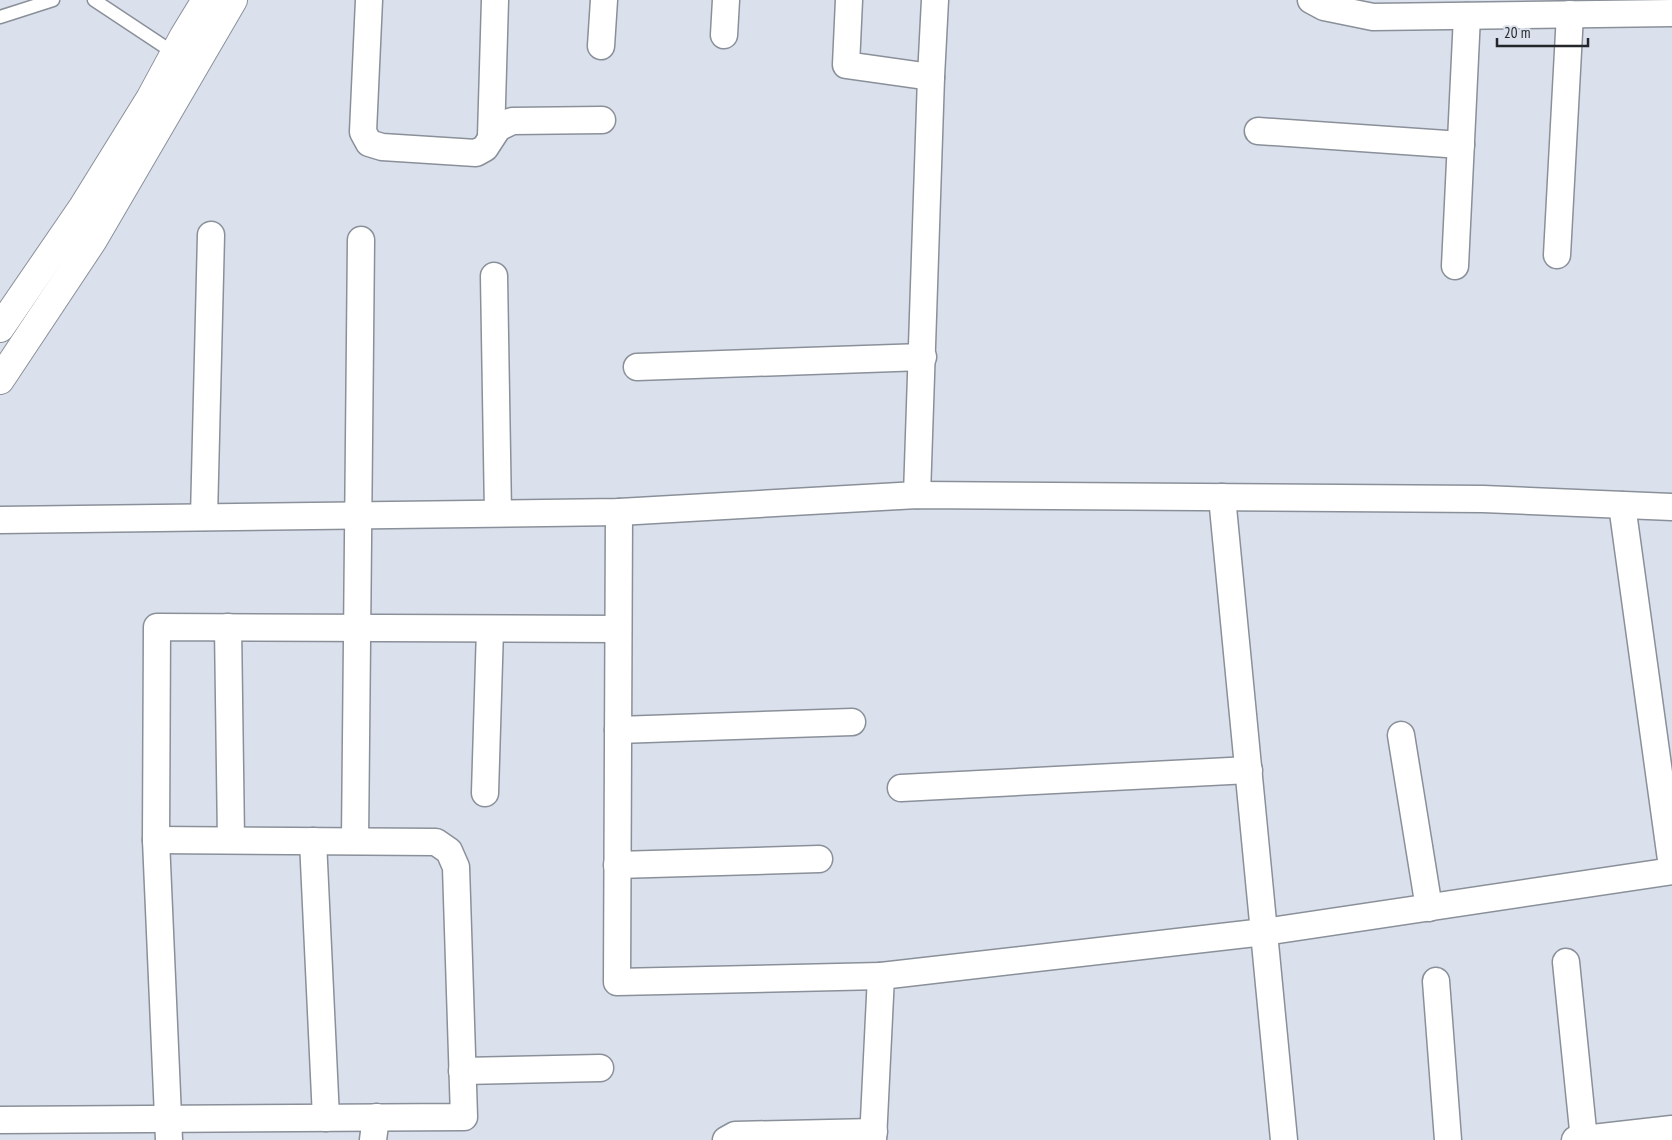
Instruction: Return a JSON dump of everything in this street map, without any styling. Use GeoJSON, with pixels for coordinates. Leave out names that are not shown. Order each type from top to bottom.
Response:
{"type":"FeatureCollection","features":[{"type":"Feature","properties":{"kind":"street"},"geometry":{"type":"LineString","coordinates":[[0,328],[87,200],[150,99],[174,53],[206,0]]}},
{"type":"Feature","properties":{"kind":"street"},"geometry":{"type":"LineString","coordinates":[[0,380],[93,240],[233,0]]}},
{"type":"Feature","properties":{"kind":"street"},"geometry":{"type":"LineString","coordinates":[[369,0],[363,132],[369,143],[382,146],[476,153],[485,148],[498,128],[512,121],[602,120]]}},
{"type":"Feature","properties":{"kind":"street"},"geometry":{"type":"LineString","coordinates":[[491,137],[496,0]]}},
{"type":"Feature","properties":{"kind":"street"},"geometry":{"type":"LineString","coordinates":[[601,46],[604,0]]}},
{"type":"Feature","properties":{"kind":"street"},"geometry":{"type":"LineString","coordinates":[[724,35],[726,0]]}},
{"type":"Feature","properties":{"kind":"street"},"geometry":{"type":"LineString","coordinates":[[849,0],[846,65],[930,77]]}},
{"type":"Feature","properties":{"kind":"street"},"geometry":{"type":"LineString","coordinates":[[917,495],[923,358],[930,77],[935,0]]}},
{"type":"Feature","properties":{"kind":"street"},"geometry":{"type":"LineString","coordinates":[[1311,0],[1324,7],[1373,17],[1672,13]]}},
{"type":"Feature","properties":{"kind":"street"},"geometry":{"type":"LineString","coordinates":[[1557,255],[1570,14]]}},
{"type":"Feature","properties":{"kind":"street"},"geometry":{"type":"LineString","coordinates":[[1455,266],[1467,16]]}},
{"type":"Feature","properties":{"kind":"street"},"geometry":{"type":"LineString","coordinates":[[1258,131],[1461,145]]}},
{"type":"Feature","properties":{"kind":"street"},"geometry":{"type":"LineString","coordinates":[[204,517],[211,235]]}},
{"type":"Feature","properties":{"kind":"street"},"geometry":{"type":"LineString","coordinates":[[354,841],[362,240]]}},
{"type":"Feature","properties":{"kind":"street"},"geometry":{"type":"LineString","coordinates":[[494,276],[498,513]]}},
{"type":"Feature","properties":{"kind":"street"},"geometry":{"type":"LineString","coordinates":[[637,367],[923,358]]}},
{"type":"Feature","properties":{"kind":"street"},"geometry":{"type":"LineString","coordinates":[[0,520],[618,512],[917,495],[1483,499],[1672,507]]}},
{"type":"Feature","properties":{"kind":"street"},"geometry":{"type":"LineString","coordinates":[[1222,497],[1284,1140]]}},
{"type":"Feature","properties":{"kind":"street"},"geometry":{"type":"LineString","coordinates":[[1622,505],[1672,867]]}},
{"type":"Feature","properties":{"kind":"street"},"geometry":{"type":"LineString","coordinates":[[618,512],[617,982],[881,976],[1264,932],[1672,871]]}},
{"type":"Feature","properties":{"kind":"street"},"geometry":{"type":"LineString","coordinates":[[169,1129],[156,840],[157,627],[618,629]]}},
{"type":"Feature","properties":{"kind":"street"},"geometry":{"type":"LineString","coordinates":[[228,627],[231,840]]}},
{"type":"Feature","properties":{"kind":"street"},"geometry":{"type":"LineString","coordinates":[[485,793],[490,628]]}},
{"type":"Feature","properties":{"kind":"street"},"geometry":{"type":"LineString","coordinates":[[618,730],[852,722]]}},
{"type":"Feature","properties":{"kind":"street"},"geometry":{"type":"LineString","coordinates":[[1401,735],[1429,908]]}},
{"type":"Feature","properties":{"kind":"street"},"geometry":{"type":"LineString","coordinates":[[901,788],[1249,770]]}},
{"type":"Feature","properties":{"kind":"street"},"geometry":{"type":"LineString","coordinates":[[0,1120],[169,1129],[259,1129],[326,1118],[374,1129],[464,1117],[456,867],[449,851],[436,842],[156,840]]}},
{"type":"Feature","properties":{"kind":"street"},"geometry":{"type":"LineString","coordinates":[[313,841],[326,1118]]}},
{"type":"Feature","properties":{"kind":"street"},"geometry":{"type":"LineString","coordinates":[[617,866],[820,859]]}},
{"type":"Feature","properties":{"kind":"street"},"geometry":{"type":"LineString","coordinates":[[1566,962],[1581,1140],[1672,1129]]}},
{"type":"Feature","properties":{"kind":"street"},"geometry":{"type":"LineString","coordinates":[[726,1140],[735,1135],[873,1136],[881,976]]}},
{"type":"Feature","properties":{"kind":"street"},"geometry":{"type":"LineString","coordinates":[[1436,981],[1448,1140]]}},
{"type":"Feature","properties":{"kind":"street"},"geometry":{"type":"LineString","coordinates":[[462,1071],[600,1068]]}},
{"type":"Feature","properties":{"kind":"lane"},"geometry":{"type":"LineString","coordinates":[[0,16],[53,0]]}},
{"type":"Feature","properties":{"kind":"lane"},"geometry":{"type":"LineString","coordinates":[[94,0],[174,53]]}}]}
